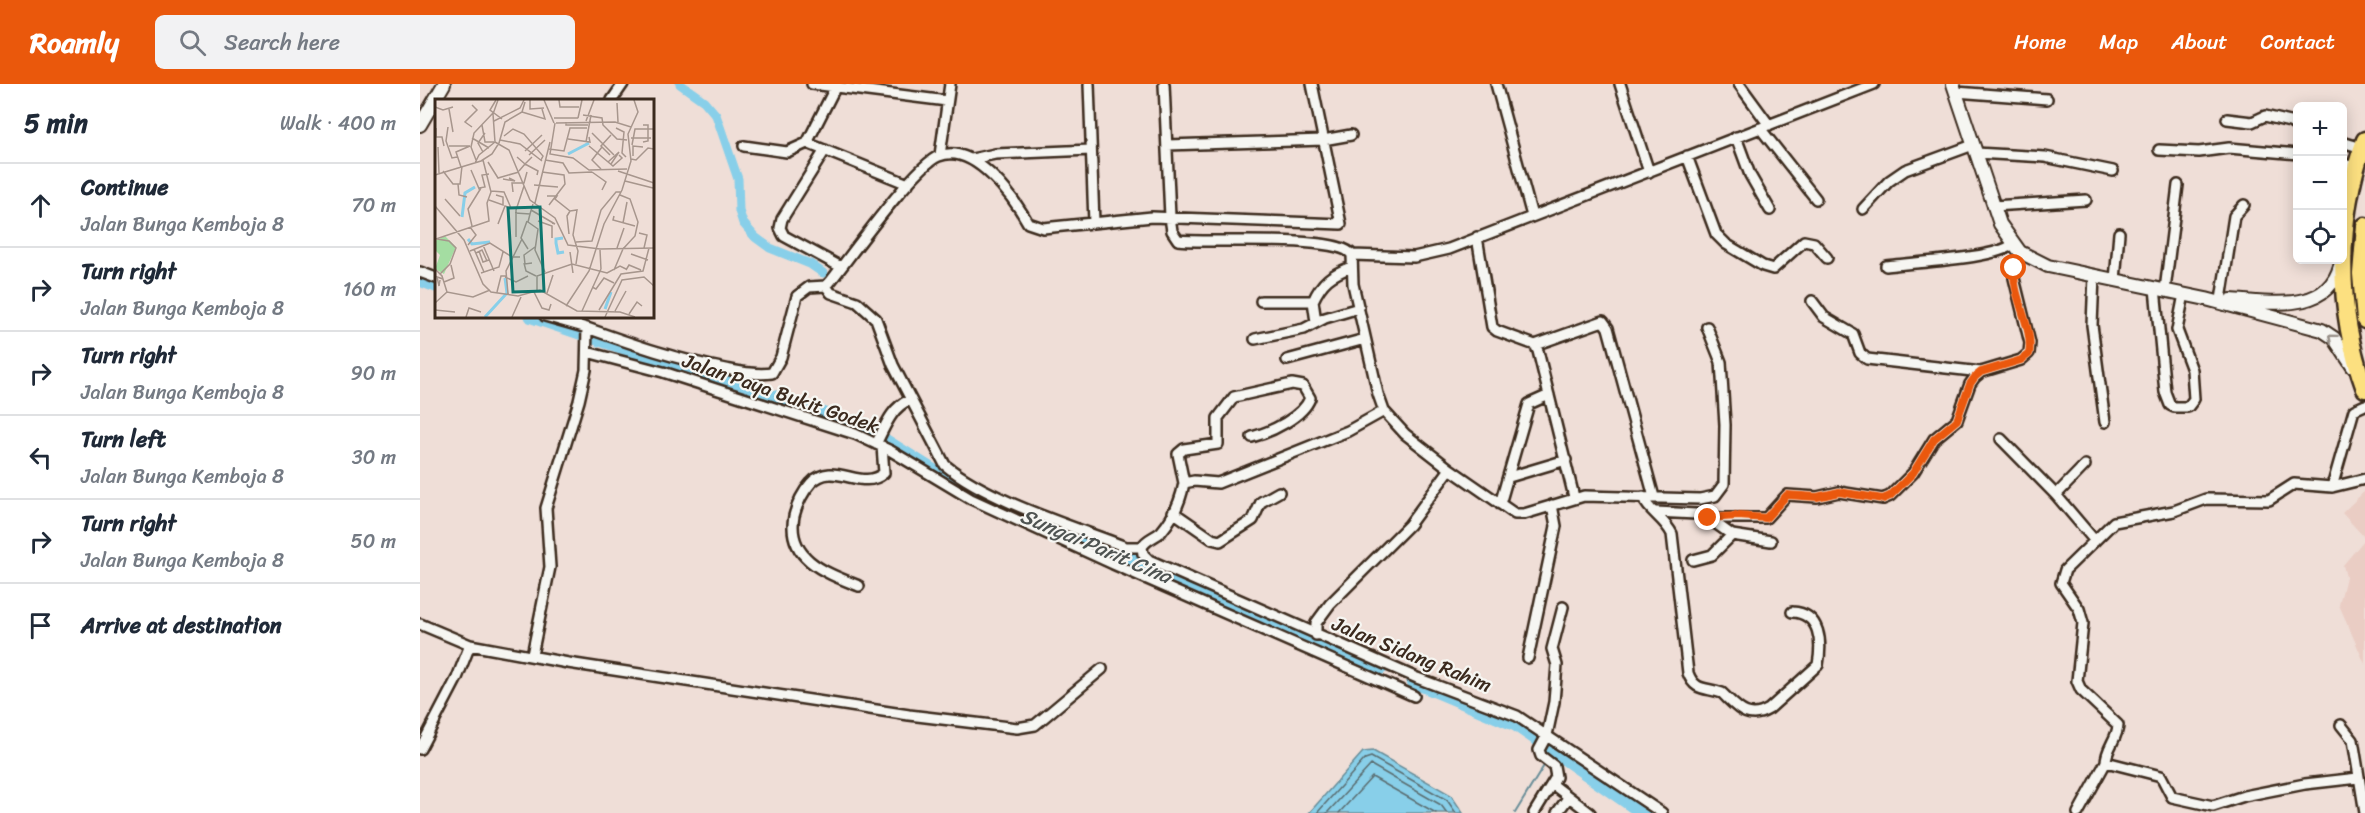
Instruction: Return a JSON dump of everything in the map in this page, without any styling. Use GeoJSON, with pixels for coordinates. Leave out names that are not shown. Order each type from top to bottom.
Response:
{"type":"FeatureCollection","features":[{"type":"Feature","properties":{"kind":"highway"},"geometry":{"type":"LineString","coordinates":[[2345,210],[2349,166],[2364,144]]}},
{"type":"Feature","properties":{"kind":"highway"},"geometry":{"type":"LineString","coordinates":[[2365,226],[2361,274],[2365,320]]}},
{"type":"Feature","properties":{"kind":"highway"},"geometry":{"type":"LineString","coordinates":[[2343,264],[2351,339],[2364,388]]}},
{"type":"Feature","properties":{"kind":"street"},"geometry":{"type":"LineString","coordinates":[[420,125],[424,107],[444,84]]}},
{"type":"Feature","properties":{"kind":"street"},"geometry":{"type":"LineString","coordinates":[[613,99],[623,84]]}},
{"type":"Feature","properties":{"kind":"street"},"geometry":{"type":"LineString","coordinates":[[812,84],[836,85],[947,101]]}},
{"type":"Feature","properties":{"kind":"street"},"geometry":{"type":"LineString","coordinates":[[940,155],[950,84]]}},
{"type":"Feature","properties":{"kind":"street"},"geometry":{"type":"LineString","coordinates":[[1089,84],[1094,223]]}},
{"type":"Feature","properties":{"kind":"street"},"geometry":{"type":"LineString","coordinates":[[1164,84],[1170,217],[1174,236],[1182,240],[1307,243],[1345,248],[1352,255],[1426,256],[1874,84]]}},
{"type":"Feature","properties":{"kind":"street"},"geometry":{"type":"LineString","coordinates":[[972,159],[1017,203],[1028,223],[1043,228],[1170,217],[1341,224],[1312,84]]}},
{"type":"Feature","properties":{"kind":"street"},"geometry":{"type":"LineString","coordinates":[[1496,84],[1532,216]]}},
{"type":"Feature","properties":{"kind":"street"},"geometry":{"type":"LineString","coordinates":[[1620,84],[1649,172]]}},
{"type":"Feature","properties":{"kind":"street"},"geometry":{"type":"LineString","coordinates":[[1739,84],[1764,126],[1816,199]]}},
{"type":"Feature","properties":{"kind":"street"},"geometry":{"type":"LineString","coordinates":[[744,146],[787,152],[807,142],[836,85]]}},
{"type":"Feature","properties":{"kind":"street"},"geometry":{"type":"LineString","coordinates":[[2047,99],[1954,88],[1993,206],[2000,224],[2016,248],[2048,266],[2206,299],[2322,330],[2334,338],[2345,351],[2364,388]]}},
{"type":"Feature","properties":{"kind":"street"},"geometry":{"type":"LineString","coordinates":[[2227,119],[2252,122],[2265,116],[2293,124]]}},
{"type":"Feature","properties":{"kind":"street"},"geometry":{"type":"LineString","coordinates":[[1167,145],[1323,140],[1351,135]]}},
{"type":"Feature","properties":{"kind":"street"},"geometry":{"type":"LineString","coordinates":[[1736,137],[1750,175],[1770,210]]}},
{"type":"Feature","properties":{"kind":"street"},"geometry":{"type":"LineString","coordinates":[[807,142],[908,184]]}},
{"type":"Feature","properties":{"kind":"street"},"geometry":{"type":"LineString","coordinates":[[2347,142],[2364,144]]}},
{"type":"Feature","properties":{"kind":"street"},"geometry":{"type":"LineString","coordinates":[[2159,150],[2199,152],[2229,148],[2293,154]]}},
{"type":"Feature","properties":{"kind":"street"},"geometry":{"type":"LineString","coordinates":[[1863,209],[1889,181],[1905,170],[1974,149],[2045,157],[2113,171]]}},
{"type":"Feature","properties":{"kind":"street"},"geometry":{"type":"LineString","coordinates":[[825,150],[782,219],[780,228],[784,236],[841,267]]}},
{"type":"Feature","properties":{"kind":"street"},"geometry":{"type":"LineString","coordinates":[[551,318],[649,351],[685,360],[759,375],[772,373],[781,357],[797,296],[809,287],[826,285],[908,184],[929,162],[940,155],[972,159],[995,154],[1091,150]]}},
{"type":"Feature","properties":{"kind":"street"},"geometry":{"type":"LineString","coordinates":[[1687,156],[1709,221],[1716,234],[1726,244],[1763,266],[1773,269],[1804,241],[1814,243],[1827,258]]}},
{"type":"Feature","properties":{"kind":"street"},"geometry":{"type":"LineString","coordinates":[[2178,185],[2160,290],[2165,392],[2170,405],[2180,408],[2188,407],[2194,399],[2192,370],[2177,330],[2184,294]]}},
{"type":"Feature","properties":{"kind":"street"},"geometry":{"type":"LineString","coordinates":[[1993,206],[2086,200]]}},
{"type":"Feature","properties":{"kind":"street"},"geometry":{"type":"LineString","coordinates":[[2222,300],[2234,216],[2244,205]]}},
{"type":"Feature","properties":{"kind":"street"},"geometry":{"type":"LineString","coordinates":[[2115,280],[2119,232]]}},
{"type":"Feature","properties":{"kind":"street"},"geometry":{"type":"LineString","coordinates":[[1478,237],[1492,327],[1497,331],[1535,345],[1603,321],[1608,328],[1654,497]]}},
{"type":"Feature","properties":{"kind":"street"},"geometry":{"type":"LineString","coordinates":[[1886,266],[1986,254],[2016,248]]}},
{"type":"Feature","properties":{"kind":"street"},"geometry":{"type":"LineString","coordinates":[[1812,301],[1824,317],[1852,334],[1860,353],[1868,359],[1981,372],[2021,360],[2029,354],[2030,343],[2014,278],[2016,248]]}},
{"type":"Feature","properties":{"kind":"street"},"geometry":{"type":"LineString","coordinates":[[1352,255],[1351,267],[1365,339],[1384,411],[1405,434],[1450,469],[1515,514],[1524,514],[1574,497],[1700,499],[1715,496],[1724,484],[1725,424],[1721,362],[1707,327]]}},
{"type":"Feature","properties":{"kind":"street"},"geometry":{"type":"LineString","coordinates":[[2206,299],[2297,303],[2313,299],[2335,280],[2340,264]]}},
{"type":"Feature","properties":{"kind":"street"},"geometry":{"type":"LineString","coordinates":[[1316,322],[1313,300],[1321,283],[1333,274],[1351,267]]}},
{"type":"Feature","properties":{"kind":"street"},"geometry":{"type":"LineString","coordinates":[[420,272],[435,278]]}},
{"type":"Feature","properties":{"kind":"street"},"geometry":{"type":"LineString","coordinates":[[2094,276],[2092,325],[2105,422]]}},
{"type":"Feature","properties":{"kind":"street"},"geometry":{"type":"LineString","coordinates":[[826,285],[831,293],[857,302],[876,319],[906,402],[945,465],[959,477],[1028,509],[1133,547]]}},
{"type":"Feature","properties":{"kind":"street"},"geometry":{"type":"LineString","coordinates":[[1261,301],[1313,300]]}},
{"type":"Feature","properties":{"kind":"street"},"geometry":{"type":"LineString","coordinates":[[1255,339],[1304,329],[1316,322],[1359,308]]}},
{"type":"Feature","properties":{"kind":"street"},"geometry":{"type":"LineString","coordinates":[[532,656],[550,567],[546,508],[579,401],[587,349],[586,330]]}},
{"type":"Feature","properties":{"kind":"street"},"geometry":{"type":"LineString","coordinates":[[1287,360],[1365,339]]}},
{"type":"Feature","properties":{"kind":"street"},"geometry":{"type":"LineString","coordinates":[[1535,345],[1574,497]]}},
{"type":"Feature","properties":{"kind":"street","name":"Jalan Paya Bukit Godek"},"geometry":{"type":"LineString","coordinates":[[587,349],[880,440],[971,499],[1414,696]]}},
{"type":"Feature","properties":{"kind":"street"},"geometry":{"type":"LineString","coordinates":[[1708,518],[1738,516],[1766,518],[1787,495],[1817,497],[1839,492],[1883,499],[1890,496],[1913,473],[1934,439],[1957,420],[1970,384],[1981,372]]}},
{"type":"Feature","properties":{"kind":"street"},"geometry":{"type":"LineString","coordinates":[[1114,563],[1133,547],[1161,531],[1181,498],[1185,483],[1178,454],[1184,449],[1218,444],[1218,418],[1234,397],[1292,384],[1303,386],[1310,398],[1306,407],[1267,433],[1252,437]]}},
{"type":"Feature","properties":{"kind":"street"},"geometry":{"type":"LineString","coordinates":[[1500,504],[1529,404],[1549,395]]}},
{"type":"Feature","properties":{"kind":"street"},"geometry":{"type":"LineString","coordinates":[[859,586],[830,574],[803,557],[796,547],[793,522],[801,496],[821,475],[833,472],[863,480],[879,477],[884,473],[885,465],[880,440],[886,421],[906,402]]}},
{"type":"Feature","properties":{"kind":"street"},"geometry":{"type":"LineString","coordinates":[[2332,487],[2354,410],[2365,405]]}},
{"type":"Feature","properties":{"kind":"street"},"geometry":{"type":"LineString","coordinates":[[1185,483],[1194,480],[1218,483],[1348,431],[1384,411]]}},
{"type":"Feature","properties":{"kind":"street"},"geometry":{"type":"LineString","coordinates":[[2001,439],[2056,495],[2095,541]]}},
{"type":"Feature","properties":{"kind":"street"},"geometry":{"type":"LineString","coordinates":[[1509,477],[1566,460]]}},
{"type":"Feature","properties":{"kind":"street"},"geometry":{"type":"LineString","coordinates":[[2056,495],[2085,465]]}},
{"type":"Feature","properties":{"kind":"street"},"geometry":{"type":"LineString","coordinates":[[1316,635],[1316,623],[1330,604],[1409,525],[1450,469]]}},
{"type":"Feature","properties":{"kind":"street"},"geometry":{"type":"LineString","coordinates":[[2078,813],[2106,762],[2106,754],[2118,731],[2118,725],[2081,690],[2077,681],[2083,623],[2079,609],[2061,583],[2065,570],[2114,522],[2174,512],[2206,499],[2269,500],[2294,484],[2332,487],[2365,479]]}},
{"type":"Feature","properties":{"kind":"street"},"geometry":{"type":"LineString","coordinates":[[1173,512],[1212,539],[1220,541],[1253,520],[1261,502],[1280,492]]}},
{"type":"Feature","properties":{"kind":"street"},"geometry":{"type":"LineString","coordinates":[[1643,497],[1645,503],[1668,526],[1675,544],[1689,673],[1698,688],[1722,693],[1735,708],[1747,714],[1762,713],[1769,709],[1818,665],[1820,634],[1813,621],[1800,612],[1792,612]]}},
{"type":"Feature","properties":{"kind":"street"},"geometry":{"type":"LineString","coordinates":[[1528,658],[1556,526],[1552,505]]}},
{"type":"Feature","properties":{"kind":"street"},"geometry":{"type":"LineString","coordinates":[[1656,512],[1696,513],[1708,518],[1732,535],[1771,541]]}},
{"type":"Feature","properties":{"kind":"street"},"geometry":{"type":"LineString","coordinates":[[1693,560],[1712,555],[1732,535]]}},
{"type":"Feature","properties":{"kind":"street","name":"Jalan Sidang Rahim"},"geometry":{"type":"LineString","coordinates":[[1133,547],[1149,560],[1316,635],[1416,678],[1517,716],[1662,813]]}},
{"type":"Feature","properties":{"kind":"street"},"geometry":{"type":"LineString","coordinates":[[1533,813],[1556,777],[1554,766],[1541,756],[1539,747],[1546,736],[1557,680],[1552,649],[1563,607]]}},
{"type":"Feature","properties":{"kind":"street"},"geometry":{"type":"LineString","coordinates":[[420,624],[470,645],[651,677],[909,715],[1017,728],[1035,725],[1044,719],[1102,669]]}},
{"type":"Feature","properties":{"kind":"street"},"geometry":{"type":"LineString","coordinates":[[420,749],[457,678],[470,645]]}},
{"type":"Feature","properties":{"kind":"street"},"geometry":{"type":"LineString","coordinates":[[2341,725],[2353,740],[2365,813]]}},
{"type":"Feature","properties":{"kind":"street"},"geometry":{"type":"LineString","coordinates":[[2106,762],[2161,776],[2172,796],[2207,806],[2220,805],[2244,796],[2305,784],[2358,778]]}},
{"type":"Feature","properties":{"kind":"street"},"geometry":{"type":"LineString","coordinates":[[1552,784],[1590,813]]}},
{"type":"Feature","properties":{"kind":"street"},"geometry":{"type":"LineString","coordinates":[[1557,813],[1568,798]]}},
{"type":"Feature","properties":{"kind":"shaded area"},"geometry":{"type":"Polygon","coordinates":[[[2365,491],[2365,538],[2342,513],[2365,491]]]}},
{"type":"Feature","properties":{"kind":"shaded area"},"geometry":{"type":"Polygon","coordinates":[[[2365,539],[2365,664],[2339,605],[2346,577],[2343,565],[2365,539]]]}},
{"type":"Feature","properties":{"kind":"water"},"geometry":{"type":"Polygon","coordinates":[[[1373,751],[1451,795],[1463,813],[1309,813],[1363,752],[1373,751]]]}},
{"type":"Feature","properties":{"kind":"waterway"},"geometry":{"type":"LineString","coordinates":[[680,84],[704,101],[716,115],[738,179],[739,211],[743,223],[755,237],[770,248],[810,264],[823,273]]}},
{"type":"Feature","properties":{"kind":"waterway","name":"Sungai Parit Cina"},"geometry":{"type":"LineString","coordinates":[[420,279],[435,285]]}},
{"type":"Feature","properties":{"kind":"waterway","name":"Sungai Parit Cina"},"geometry":{"type":"LineString","coordinates":[[538,318],[864,428],[955,485],[1381,667]]}},
{"type":"Feature","properties":{"kind":"waterway","name":"Sungai Parit Cina"},"geometry":{"type":"LineString","coordinates":[[1414,681],[1516,724],[1644,813]]}},
{"type":"Feature","properties":{"kind":"waterway"},"geometry":{"type":"LineString","coordinates":[[1515,813],[1545,764]]}},
{"type":"Feature","properties":{"kind":"route"},"geometry":{"type":"LineString","coordinates":[[1708,518],[1738,516],[1766,518],[1780,499],[1787,495],[1811,498],[1830,493],[1849,492],[1883,499],[1896,493],[1913,473],[1934,439],[1957,420],[1970,384],[1975,377],[1981,372],[2021,360],[2029,354],[2030,343],[2015,287],[2014,268]]}}]}
